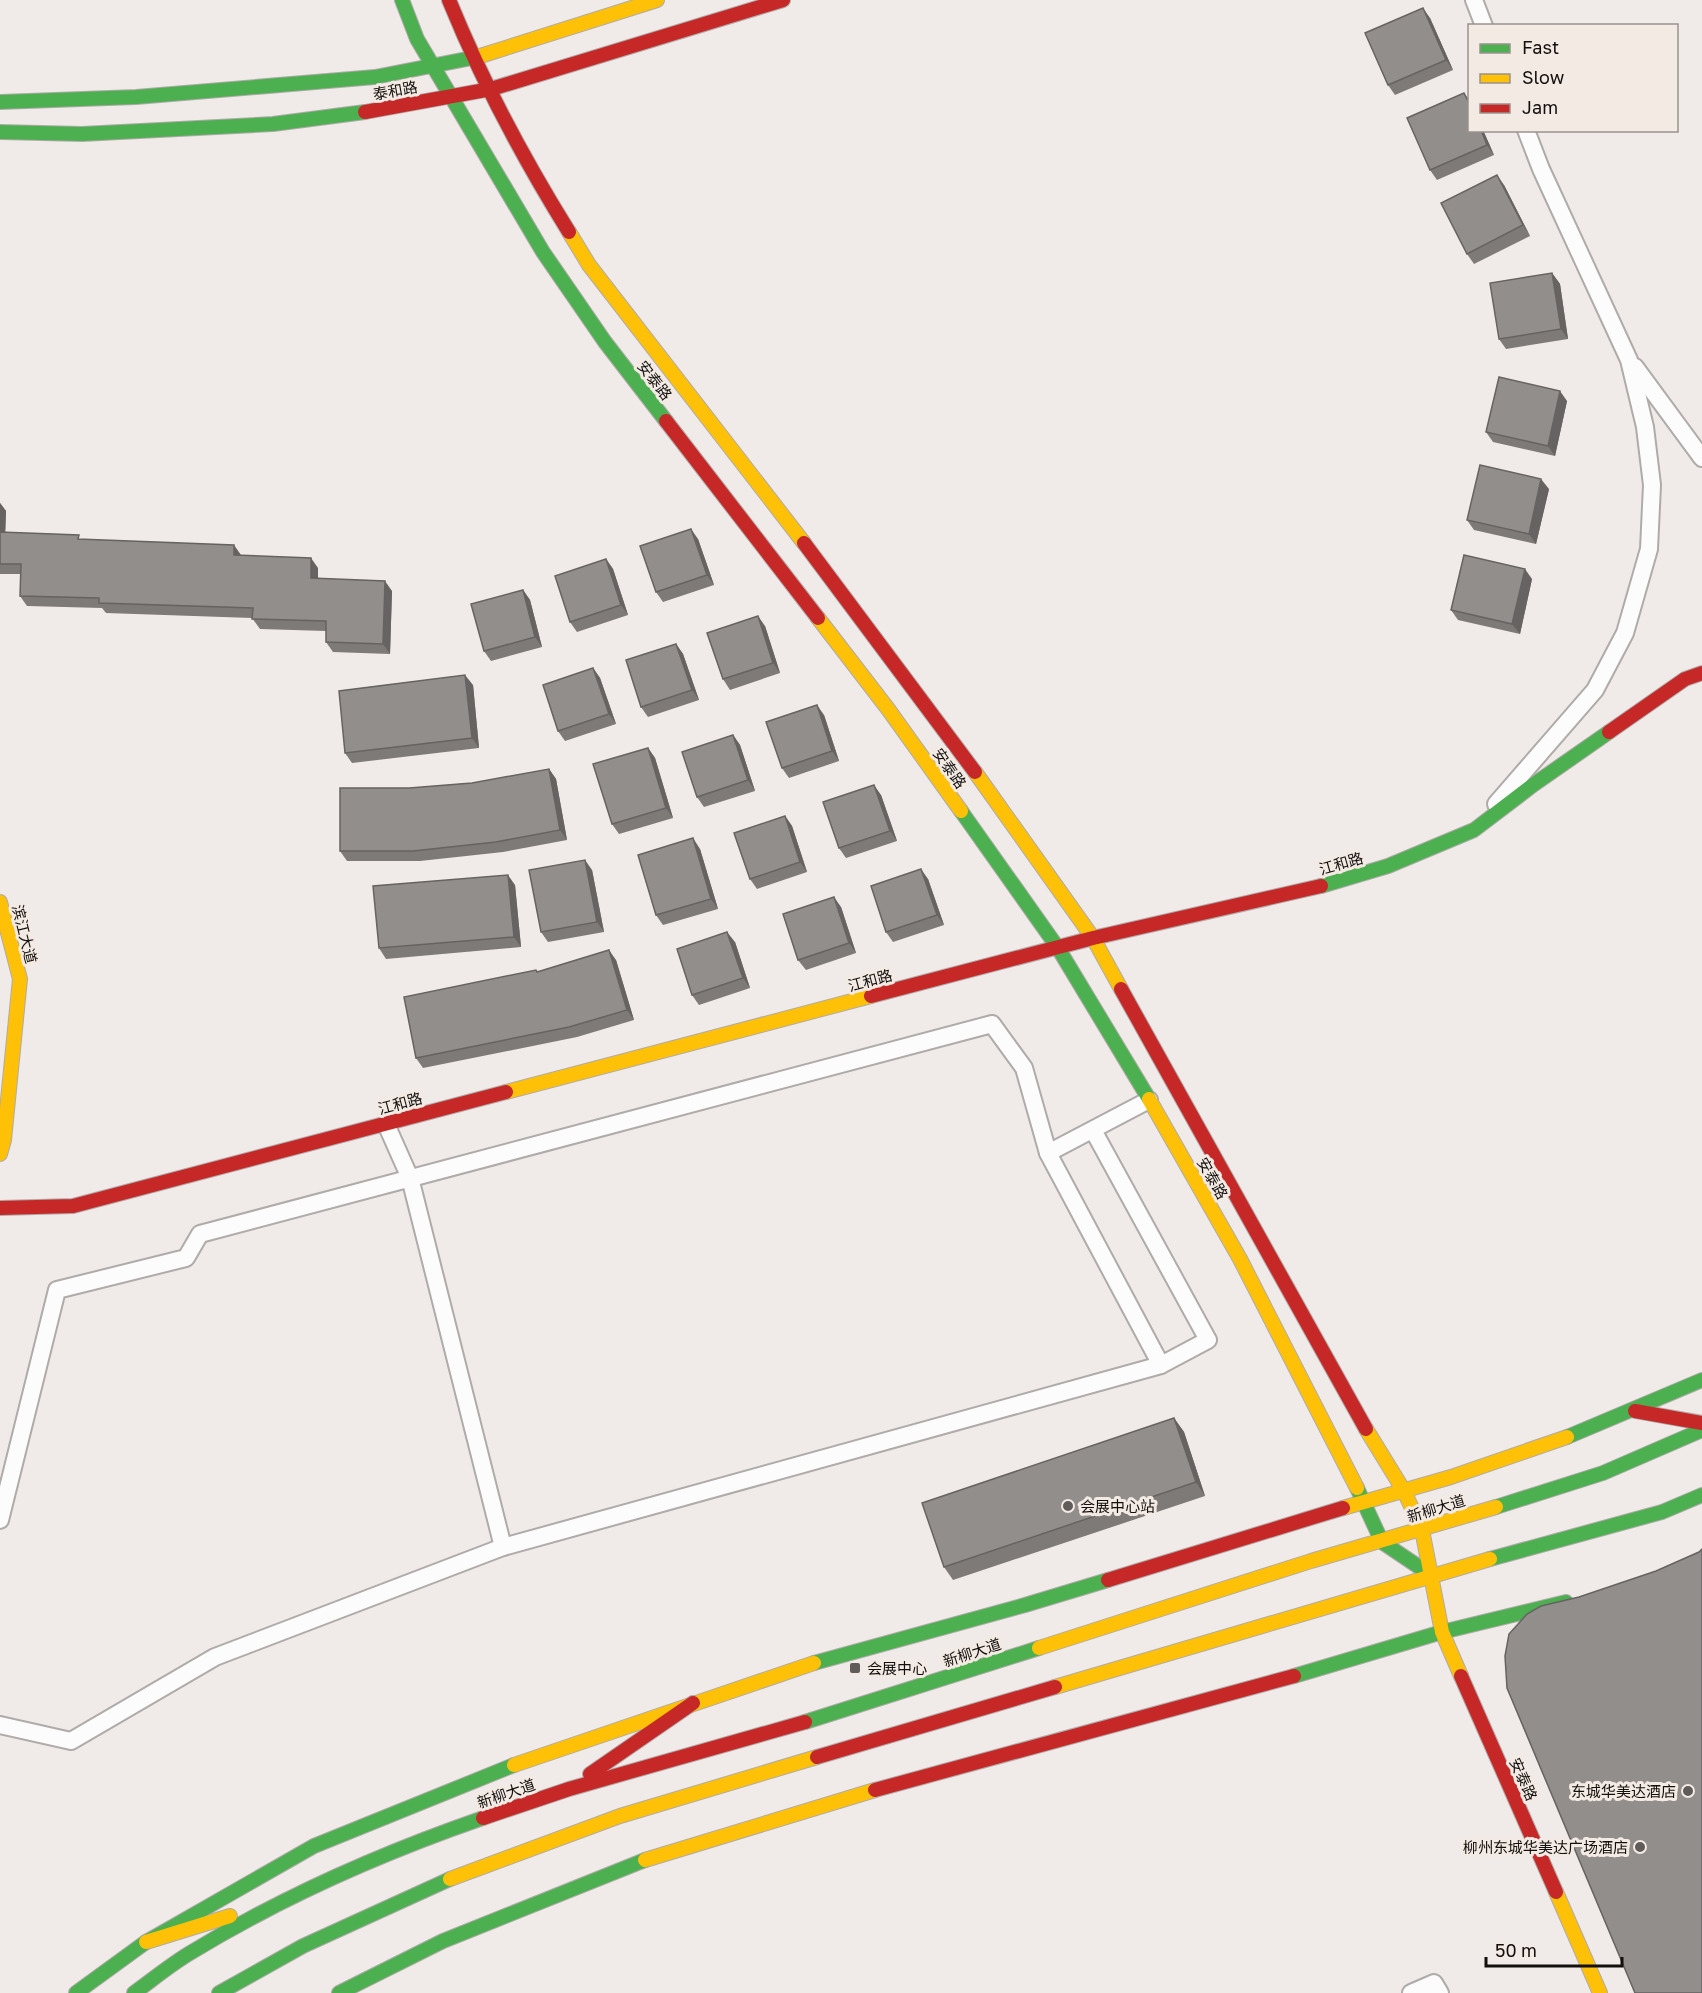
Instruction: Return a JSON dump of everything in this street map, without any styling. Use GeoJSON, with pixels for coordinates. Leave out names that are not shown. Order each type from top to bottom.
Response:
{"type":"FeatureCollection","features":[{"type":"Feature","properties":{"kind":"main road","name":"安泰路"},"geometry":{"type":"LineString","coordinates":[[402,0],[417,39],[450,97],[543,252],[605,342],[888,710],[1058,948],[1240,1259],[1364,1501],[1382,1542]]}},
{"type":"Feature","properties":{"kind":"main road","name":"安泰路"},"geometry":{"type":"LineString","coordinates":[[449,0],[472,58],[491,89],[514,139],[589,265],[756,480],[950,737],[1093,938],[1367,1431],[1404,1491],[1422,1530],[1442,1632],[1600,1993]]}},
{"type":"Feature","properties":{"kind":"main road","name":"泰和路"},"geometry":{"type":"LineString","coordinates":[[0,102],[148,96],[375,77],[472,58],[657,0]]}},
{"type":"Feature","properties":{"kind":"main road","name":"泰和路"},"geometry":{"type":"LineString","coordinates":[[0,132],[82,134],[273,124],[382,110],[491,89],[783,0]]}},
{"type":"Feature","properties":{"kind":"main road","name":"江和路"},"geometry":{"type":"LineString","coordinates":[[0,1208],[73,1206],[1093,938],[1306,890],[1388,866],[1474,830],[1533,785],[1685,679],[1702,674]]}},
{"type":"Feature","properties":{"kind":"main road","name":"滨江大道"},"geometry":{"type":"LineString","coordinates":[[0,902],[20,979],[4,1140],[0,1154]]}},
{"type":"Feature","properties":{"kind":"main road"},"geometry":{"type":"LineString","coordinates":[[76,1993],[146,1942],[314,1846],[495,1771],[790,1670],[1025,1605],[1500,1460],[1635,1411],[1702,1380]]}},
{"type":"Feature","properties":{"kind":"main road"},"geometry":{"type":"LineString","coordinates":[[1635,1411],[1702,1423]]}},
{"type":"Feature","properties":{"kind":"main road","name":"新柳大道"},"geometry":{"type":"LineString","coordinates":[[134,1993],[188,1954],[285,1899],[423,1839],[569,1789],[859,1706],[1311,1561],[1422,1530],[1603,1473],[1702,1430]]}},
{"type":"Feature","properties":{"kind":"main road"},"geometry":{"type":"LineString","coordinates":[[219,1993],[303,1946],[463,1873],[620,1816],[1431,1575],[1662,1512],[1702,1495]]}},
{"type":"Feature","properties":{"kind":"main road"},"geometry":{"type":"LineString","coordinates":[[1382,1542],[1431,1575]]}},
{"type":"Feature","properties":{"kind":"main road"},"geometry":{"type":"LineString","coordinates":[[339,1993],[443,1941],[631,1864],[896,1783],[1285,1679],[1442,1632],[1584,1597]]}},
{"type":"Feature","properties":{"kind":"main road"},"geometry":{"type":"LineString","coordinates":[[569,1789],[693,1703]]}},
{"type":"Feature","properties":{"kind":"main road"},"geometry":{"type":"LineString","coordinates":[[146,1942],[285,1899]]}},
{"type":"Feature","properties":{"kind":"street"},"geometry":{"type":"LineString","coordinates":[[1474,0],[1483,24]]}},
{"type":"Feature","properties":{"kind":"street"},"geometry":{"type":"LineString","coordinates":[[1474,830],[1595,690],[1625,633],[1648,549],[1652,485],[1646,427],[1629,360],[1546,180],[1527,132]]}},
{"type":"Feature","properties":{"kind":"street"},"geometry":{"type":"LineString","coordinates":[[1629,360],[1702,458]]}},
{"type":"Feature","properties":{"kind":"street"},"geometry":{"type":"LineString","coordinates":[[0,1520],[57,1290],[186,1258],[200,1234],[992,1024],[1024,1068],[1048,1153],[1161,1365]]}},
{"type":"Feature","properties":{"kind":"street"},"geometry":{"type":"LineString","coordinates":[[1048,1153],[1149,1100]]}},
{"type":"Feature","properties":{"kind":"street"},"geometry":{"type":"LineString","coordinates":[[386,1124],[410,1178],[503,1547]]}},
{"type":"Feature","properties":{"kind":"street"},"geometry":{"type":"LineString","coordinates":[[0,1725],[71,1741],[215,1657],[503,1547],[1161,1365],[1208,1340],[1093,1130]]}},
{"type":"Feature","properties":{"kind":"street"},"geometry":{"type":"LineString","coordinates":[[1411,1993],[1434,1983],[1440,1993]]}},
{"type":"Feature","properties":{"kind":"building"},"geometry":{"type":"Polygon","coordinates":[[[1423,8],[1446,60],[1388,85],[1365,33],[1423,8]]]}},
{"type":"Feature","properties":{"kind":"building"},"geometry":{"type":"Polygon","coordinates":[[[1464,93],[1468,101],[1468,132],[1482,132],[1487,145],[1430,170],[1407,118],[1464,93]]]}},
{"type":"Feature","properties":{"kind":"building"},"geometry":{"type":"Polygon","coordinates":[[[1497,175],[1523,225],[1467,254],[1441,203],[1497,175]]]}},
{"type":"Feature","properties":{"kind":"building"},"geometry":{"type":"Polygon","coordinates":[[[1552,273],[1561,329],[1499,339],[1490,283],[1552,273]]]}},
{"type":"Feature","properties":{"kind":"building"},"geometry":{"type":"Polygon","coordinates":[[[1499,377],[1560,391],[1548,446],[1486,432],[1499,377]]]}},
{"type":"Feature","properties":{"kind":"building"},"geometry":{"type":"Polygon","coordinates":[[[1480,465],[1541,479],[1529,534],[1467,520],[1480,465]]]}},
{"type":"Feature","properties":{"kind":"building"},"geometry":{"type":"Polygon","coordinates":[[[691,529],[707,575],[656,592],[640,546],[691,529]]]}},
{"type":"Feature","properties":{"kind":"building"},"geometry":{"type":"Polygon","coordinates":[[[0,532],[79,535],[78,539],[234,545],[234,555],[311,558],[311,578],[385,581],[383,644],[326,642],[326,621],[252,619],[253,608],[99,603],[99,598],[20,596],[21,564],[0,564],[0,532]]]}},
{"type":"Feature","properties":{"kind":"building"},"geometry":{"type":"Polygon","coordinates":[[[1464,555],[1525,569],[1512,624],[1451,610],[1464,555]]]}},
{"type":"Feature","properties":{"kind":"building"},"geometry":{"type":"Polygon","coordinates":[[[606,559],[621,605],[570,622],[555,576],[606,559]]]}},
{"type":"Feature","properties":{"kind":"building"},"geometry":{"type":"Polygon","coordinates":[[[523,590],[535,637],[484,651],[471,604],[523,590]]]}},
{"type":"Feature","properties":{"kind":"building"},"geometry":{"type":"Polygon","coordinates":[[[758,616],[773,663],[723,679],[707,633],[758,616]]]}},
{"type":"Feature","properties":{"kind":"building"},"geometry":{"type":"Polygon","coordinates":[[[676,644],[692,690],[641,707],[626,660],[676,644]]]}},
{"type":"Feature","properties":{"kind":"building"},"geometry":{"type":"Polygon","coordinates":[[[593,668],[609,714],[558,731],[543,685],[593,668]]]}},
{"type":"Feature","properties":{"kind":"building"},"geometry":{"type":"Polygon","coordinates":[[[465,675],[472,738],[345,753],[339,691],[465,675]]]}},
{"type":"Feature","properties":{"kind":"building"},"geometry":{"type":"Polygon","coordinates":[[[817,705],[832,751],[782,768],[766,722],[817,705]]]}},
{"type":"Feature","properties":{"kind":"building"},"geometry":{"type":"Polygon","coordinates":[[[733,735],[748,780],[697,797],[682,752],[733,735]]]}},
{"type":"Feature","properties":{"kind":"building"},"geometry":{"type":"Polygon","coordinates":[[[648,748],[666,808],[612,824],[593,764],[648,748]]]}},
{"type":"Feature","properties":{"kind":"building"},"geometry":{"type":"Polygon","coordinates":[[[549,769],[560,830],[496,842],[413,851],[340,851],[340,788],[409,788],[472,783],[549,769]]]}},
{"type":"Feature","properties":{"kind":"building"},"geometry":{"type":"Polygon","coordinates":[[[874,785],[890,831],[839,848],[823,802],[874,785]]]}},
{"type":"Feature","properties":{"kind":"building"},"geometry":{"type":"Polygon","coordinates":[[[785,816],[800,862],[750,879],[734,833],[785,816]]]}},
{"type":"Feature","properties":{"kind":"building"},"geometry":{"type":"Polygon","coordinates":[[[693,838],[711,899],[656,915],[638,855],[693,838]]]}},
{"type":"Feature","properties":{"kind":"building"},"geometry":{"type":"Polygon","coordinates":[[[585,860],[597,922],[541,932],[529,870],[585,860]]]}},
{"type":"Feature","properties":{"kind":"building"},"geometry":{"type":"Polygon","coordinates":[[[921,869],[937,915],[886,932],[871,886],[921,869]]]}},
{"type":"Feature","properties":{"kind":"building"},"geometry":{"type":"Polygon","coordinates":[[[508,875],[514,937],[379,948],[373,886],[508,875]]]}},
{"type":"Feature","properties":{"kind":"building"},"geometry":{"type":"Polygon","coordinates":[[[834,897],[849,943],[798,960],[783,914],[834,897]]]}},
{"type":"Feature","properties":{"kind":"building"},"geometry":{"type":"Polygon","coordinates":[[[727,932],[743,978],[692,995],[677,949],[727,932]]]}},
{"type":"Feature","properties":{"kind":"building"},"geometry":{"type":"Polygon","coordinates":[[[609,950],[627,1010],[569,1027],[416,1058],[404,997],[536,970],[537,972],[609,950]]]}},
{"type":"Feature","properties":{"kind":"building","name":"会展中心站"},"geometry":{"type":"Polygon","coordinates":[[[1174,1418],[1196,1482],[944,1567],[922,1503],[1174,1418]]]}},
{"type":"Feature","properties":{"kind":"building","name":"柳州东城华美达广场酒店"},"geometry":{"type":"Polygon","coordinates":[[[1702,1549],[1702,1993],[1635,1993],[1507,1688],[1505,1656],[1509,1634],[1527,1614],[1541,1606],[1579,1597],[1656,1571],[1702,1549]]]}},
{"type":"Feature","properties":{"kind":"traffic: fast"},"geometry":{"type":"LineString","coordinates":[[402,0],[417,39],[543,252],[605,342],[666,421]]}},
{"type":"Feature","properties":{"kind":"traffic: fast"},"geometry":{"type":"LineString","coordinates":[[0,102],[136,97],[375,77],[477,57]]}},
{"type":"Feature","properties":{"kind":"traffic: fast"},"geometry":{"type":"LineString","coordinates":[[0,132],[82,134],[273,124],[365,112]]}},
{"type":"Feature","properties":{"kind":"traffic: fast"},"geometry":{"type":"LineString","coordinates":[[1321,886],[1388,866],[1474,830],[1609,732]]}},
{"type":"Feature","properties":{"kind":"traffic: fast"},"geometry":{"type":"LineString","coordinates":[[961,811],[1058,948],[1149,1099]]}},
{"type":"Feature","properties":{"kind":"traffic: fast"},"geometry":{"type":"LineString","coordinates":[[1567,1437],[1702,1380]]}},
{"type":"Feature","properties":{"kind":"traffic: fast"},"geometry":{"type":"LineString","coordinates":[[1496,1507],[1603,1473],[1702,1430]]}},
{"type":"Feature","properties":{"kind":"traffic: fast"},"geometry":{"type":"LineString","coordinates":[[1357,1488],[1382,1542],[1431,1575]]}},
{"type":"Feature","properties":{"kind":"traffic: fast"},"geometry":{"type":"LineString","coordinates":[[1490,1559],[1662,1512],[1702,1495]]}},
{"type":"Feature","properties":{"kind":"traffic: fast"},"geometry":{"type":"LineString","coordinates":[[814,1663],[1108,1580]]}},
{"type":"Feature","properties":{"kind":"traffic: fast"},"geometry":{"type":"LineString","coordinates":[[1294,1676],[1442,1632],[1566,1602]]}},
{"type":"Feature","properties":{"kind":"traffic: fast"},"geometry":{"type":"LineString","coordinates":[[805,1722],[1039,1648]]}},
{"type":"Feature","properties":{"kind":"traffic: fast"},"geometry":{"type":"LineString","coordinates":[[76,1993],[146,1942],[314,1846],[514,1765]]}},
{"type":"Feature","properties":{"kind":"traffic: fast"},"geometry":{"type":"LineString","coordinates":[[134,1993],[190,1953],[260,1913],[370,1861],[483,1818]]}},
{"type":"Feature","properties":{"kind":"traffic: fast"},"geometry":{"type":"LineString","coordinates":[[339,1993],[443,1941],[645,1860]]}},
{"type":"Feature","properties":{"kind":"traffic: fast"},"geometry":{"type":"LineString","coordinates":[[219,1993],[303,1946],[450,1879]]}},
{"type":"Feature","properties":{"kind":"traffic: slow"},"geometry":{"type":"LineString","coordinates":[[477,57],[657,0]]}},
{"type":"Feature","properties":{"kind":"traffic: slow"},"geometry":{"type":"LineString","coordinates":[[569,232],[589,265],[804,543]]}},
{"type":"Feature","properties":{"kind":"traffic: slow"},"geometry":{"type":"LineString","coordinates":[[818,618],[888,709],[961,811]]}},
{"type":"Feature","properties":{"kind":"traffic: slow"},"geometry":{"type":"LineString","coordinates":[[975,772],[1093,938],[1121,989]]}},
{"type":"Feature","properties":{"kind":"traffic: slow"},"geometry":{"type":"LineString","coordinates":[[0,902],[20,979],[4,1140],[0,1154]]}},
{"type":"Feature","properties":{"kind":"traffic: slow"},"geometry":{"type":"LineString","coordinates":[[506,1092],[871,996]]}},
{"type":"Feature","properties":{"kind":"traffic: slow"},"geometry":{"type":"LineString","coordinates":[[1149,1099],[1240,1259],[1357,1488]]}},
{"type":"Feature","properties":{"kind":"traffic: slow"},"geometry":{"type":"LineString","coordinates":[[1366,1429],[1404,1491],[1422,1530],[1442,1632],[1461,1676]]}},
{"type":"Feature","properties":{"kind":"traffic: slow"},"geometry":{"type":"LineString","coordinates":[[1343,1508],[1451,1477],[1567,1437]]}},
{"type":"Feature","properties":{"kind":"traffic: slow"},"geometry":{"type":"LineString","coordinates":[[1039,1648],[1311,1561],[1496,1507]]}},
{"type":"Feature","properties":{"kind":"traffic: slow"},"geometry":{"type":"LineString","coordinates":[[1055,1687],[1490,1559]]}},
{"type":"Feature","properties":{"kind":"traffic: slow"},"geometry":{"type":"LineString","coordinates":[[514,1765],[814,1663]]}},
{"type":"Feature","properties":{"kind":"traffic: slow"},"geometry":{"type":"LineString","coordinates":[[450,1879],[620,1816],[817,1757]]}},
{"type":"Feature","properties":{"kind":"traffic: slow"},"geometry":{"type":"LineString","coordinates":[[645,1860],[875,1790]]}},
{"type":"Feature","properties":{"kind":"traffic: slow"},"geometry":{"type":"LineString","coordinates":[[1556,1892],[1600,1993]]}},
{"type":"Feature","properties":{"kind":"traffic: slow"},"geometry":{"type":"LineString","coordinates":[[146,1942],[230,1916]]}},
{"type":"Feature","properties":{"kind":"traffic: jam"},"geometry":{"type":"LineString","coordinates":[[449,0],[504,119],[569,232]]}},
{"type":"Feature","properties":{"kind":"traffic: jam"},"geometry":{"type":"LineString","coordinates":[[365,112],[491,89],[783,0]]}},
{"type":"Feature","properties":{"kind":"traffic: jam"},"geometry":{"type":"LineString","coordinates":[[666,421],[818,618]]}},
{"type":"Feature","properties":{"kind":"traffic: jam"},"geometry":{"type":"LineString","coordinates":[[804,543],[975,772]]}},
{"type":"Feature","properties":{"kind":"traffic: jam"},"geometry":{"type":"LineString","coordinates":[[1609,732],[1685,679],[1702,673]]}},
{"type":"Feature","properties":{"kind":"traffic: jam"},"geometry":{"type":"LineString","coordinates":[[871,996],[1093,938],[1321,886]]}},
{"type":"Feature","properties":{"kind":"traffic: jam"},"geometry":{"type":"LineString","coordinates":[[1121,989],[1366,1429]]}},
{"type":"Feature","properties":{"kind":"traffic: jam"},"geometry":{"type":"LineString","coordinates":[[0,1208],[73,1206],[506,1092]]}},
{"type":"Feature","properties":{"kind":"traffic: jam"},"geometry":{"type":"LineString","coordinates":[[1635,1411],[1702,1423]]}},
{"type":"Feature","properties":{"kind":"traffic: jam"},"geometry":{"type":"LineString","coordinates":[[1108,1580],[1343,1508]]}},
{"type":"Feature","properties":{"kind":"traffic: jam"},"geometry":{"type":"LineString","coordinates":[[875,1790],[1294,1676]]}},
{"type":"Feature","properties":{"kind":"traffic: jam"},"geometry":{"type":"LineString","coordinates":[[1461,1676],[1556,1892]]}},
{"type":"Feature","properties":{"kind":"traffic: jam"},"geometry":{"type":"LineString","coordinates":[[817,1757],[1055,1687]]}},
{"type":"Feature","properties":{"kind":"traffic: jam"},"geometry":{"type":"LineString","coordinates":[[590,1774],[693,1703]]}},
{"type":"Feature","properties":{"kind":"traffic: jam"},"geometry":{"type":"LineString","coordinates":[[483,1818],[569,1789],[805,1722]]}},
{"type":"Feature","properties":{"kind":"place","name":"会展中心站"},"geometry":{"type":"Point","coordinates":[1068,1506]}},
{"type":"Feature","properties":{"kind":"place","name":"会展中心"},"geometry":{"type":"Point","coordinates":[855,1668]}},
{"type":"Feature","properties":{"kind":"place","name":"东城华美达酒店"},"geometry":{"type":"Point","coordinates":[1688,1791]}},
{"type":"Feature","properties":{"kind":"place","name":"柳州东城华美达广场酒店"},"geometry":{"type":"Point","coordinates":[1640,1847]}}]}
